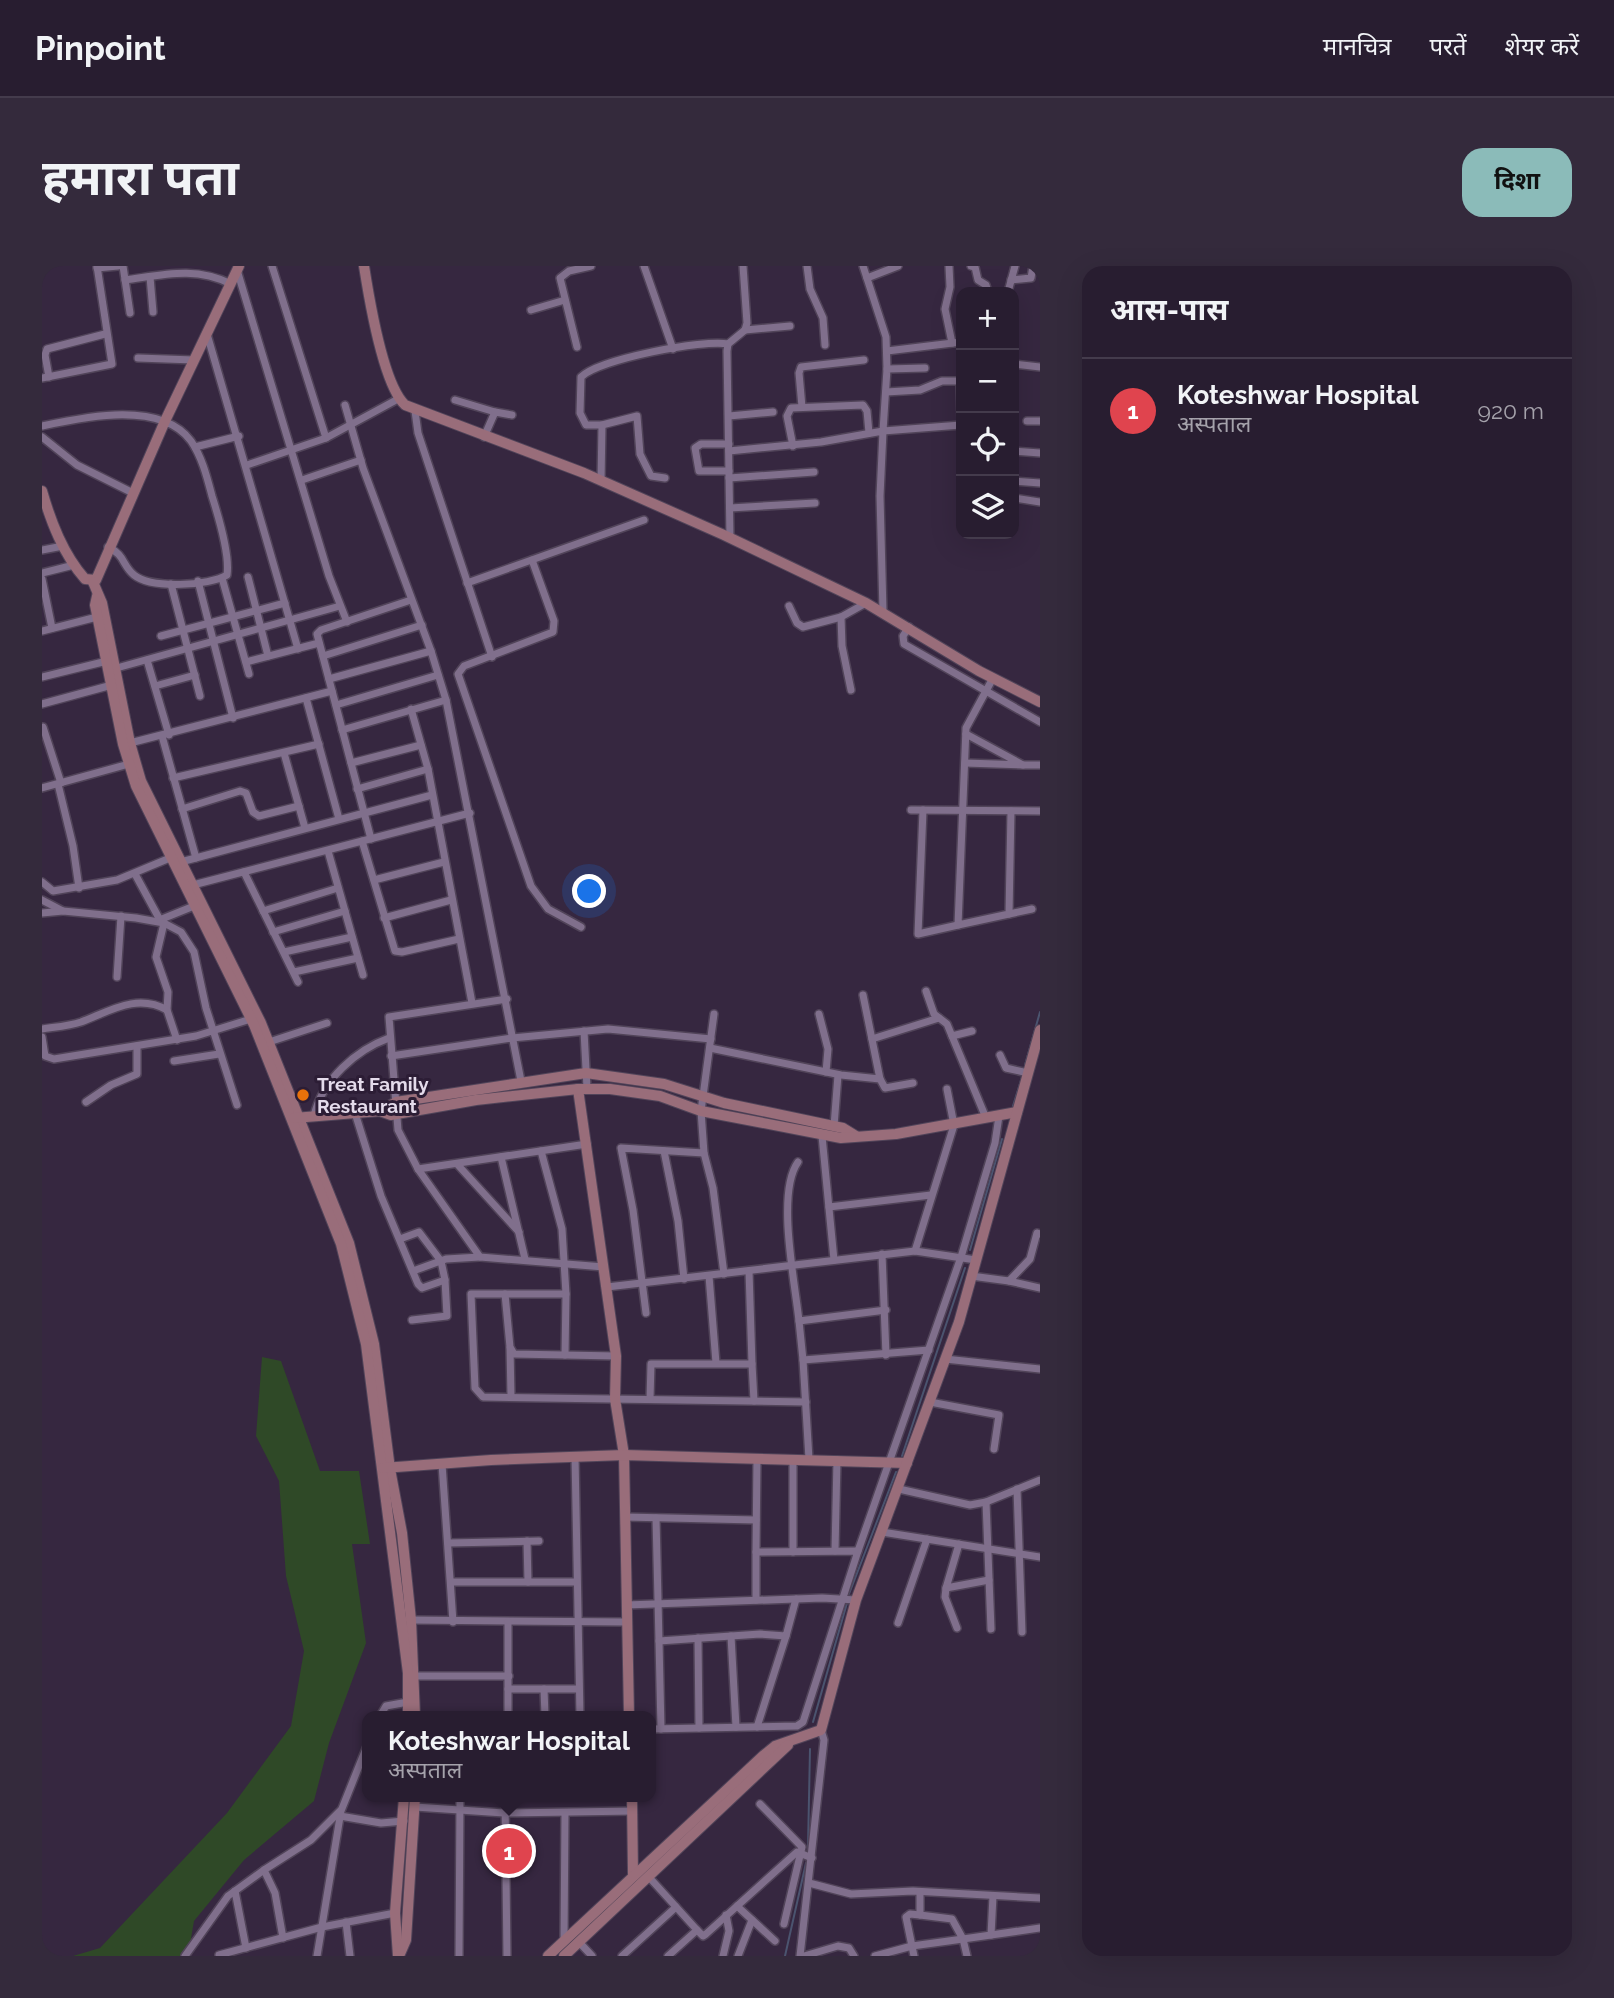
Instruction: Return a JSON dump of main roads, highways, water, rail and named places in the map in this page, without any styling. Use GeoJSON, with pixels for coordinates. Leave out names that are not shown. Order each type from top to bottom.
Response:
{"type":"FeatureCollection","features":[{"type":"Feature","properties":{"kind":"waterway"},"geometry":{"type":"LineString","coordinates":[[1025,1065],[1040,1012]]}},
{"type":"Feature","properties":{"kind":"waterway"},"geometry":{"type":"LineString","coordinates":[[1013,1106],[1022,1077]]}},
{"type":"Feature","properties":{"kind":"waterway"},"geometry":{"type":"LineString","coordinates":[[970,1250],[1002,1139]]}},
{"type":"Feature","properties":{"kind":"waterway"},"geometry":{"type":"LineString","coordinates":[[902,1456],[965,1268]]}},
{"type":"Feature","properties":{"kind":"waterway"},"geometry":{"type":"LineString","coordinates":[[849,1594],[896,1472]]}},
{"type":"Feature","properties":{"kind":"waterway"},"geometry":{"type":"LineString","coordinates":[[813,1722],[847,1603]]}},
{"type":"Feature","properties":{"kind":"waterway"},"geometry":{"type":"LineString","coordinates":[[808,1847],[810,1749]]}},
{"type":"Feature","properties":{"kind":"waterway"},"geometry":{"type":"LineString","coordinates":[[785,1956],[806,1863]]}},
{"type":"Feature","properties":{"kind":"place","name":"Treat Family Restaurant"},"geometry":{"type":"Point","coordinates":[303,1095]}},
{"type":"Feature","properties":{"kind":"place","name":"Koteshwar Hospital"},"geometry":{"type":"Point","coordinates":[509,1851]}}]}
